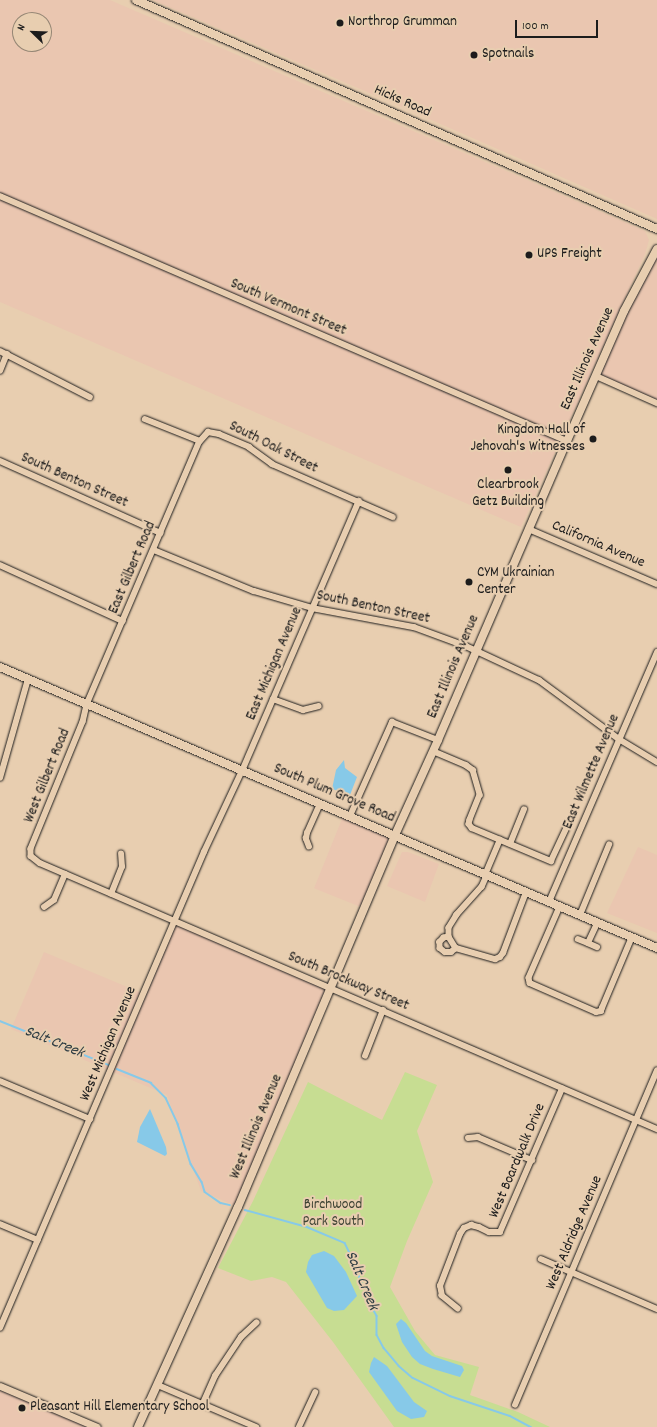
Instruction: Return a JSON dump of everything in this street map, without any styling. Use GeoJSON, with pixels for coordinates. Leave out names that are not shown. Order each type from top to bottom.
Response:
{"type":"FeatureCollection","features":[{"type":"Feature","properties":{"kind":"main road","name":"Hicks Road"},"geometry":{"type":"LineString","coordinates":[[136,0],[657,229]]}},
{"type":"Feature","properties":{"kind":"main road","name":"East Illinois Avenue"},"geometry":{"type":"LineString","coordinates":[[395,835],[433,752],[624,311],[657,249]]}},
{"type":"Feature","properties":{"kind":"main road","name":"South Plum Grove Road"},"geometry":{"type":"LineString","coordinates":[[0,667],[657,948]]}},
{"type":"Feature","properties":{"kind":"main road","name":"West Illinois Avenue"},"geometry":{"type":"LineString","coordinates":[[138,1427],[238,1207],[395,835]]}},
{"type":"Feature","properties":{"kind":"street","name":"South Vermont Street"},"geometry":{"type":"LineString","coordinates":[[0,196],[567,441]]}},
{"type":"Feature","properties":{"kind":"street"},"geometry":{"type":"LineString","coordinates":[[0,351],[90,397]]}},
{"type":"Feature","properties":{"kind":"street"},"geometry":{"type":"LineString","coordinates":[[0,371],[7,354]]}},
{"type":"Feature","properties":{"kind":"street"},"geometry":{"type":"LineString","coordinates":[[596,376],[657,403]]}},
{"type":"Feature","properties":{"kind":"street"},"geometry":{"type":"LineString","coordinates":[[145,419],[200,442]]}},
{"type":"Feature","properties":{"kind":"street","name":"South Oak Street"},"geometry":{"type":"LineString","coordinates":[[200,442],[208,432],[219,434],[249,447],[272,464],[360,501],[393,517]]}},
{"type":"Feature","properties":{"kind":"street","name":"East Gilbert Road"},"geometry":{"type":"LineString","coordinates":[[88,705],[200,442]]}},
{"type":"Feature","properties":{"kind":"street","name":"South Benton Street"},"geometry":{"type":"LineString","coordinates":[[0,461],[161,533]]}},
{"type":"Feature","properties":{"kind":"street","name":"East Michigan Avenue"},"geometry":{"type":"LineString","coordinates":[[242,771],[360,501]]}},
{"type":"Feature","properties":{"kind":"street","name":"California Avenue"},"geometry":{"type":"LineString","coordinates":[[529,529],[657,584]]}},
{"type":"Feature","properties":{"kind":"street","name":"South Benton Street"},"geometry":{"type":"LineString","coordinates":[[154,550],[254,591],[312,608],[414,627],[476,650],[539,680],[619,739],[657,762]]}},
{"type":"Feature","properties":{"kind":"street"},"geometry":{"type":"LineString","coordinates":[[0,565],[123,621]]}},
{"type":"Feature","properties":{"kind":"street","name":"East Wilmette Avenue"},"geometry":{"type":"LineString","coordinates":[[548,902],[657,652]]}},
{"type":"Feature","properties":{"kind":"street"},"geometry":{"type":"LineString","coordinates":[[0,778],[28,680]]}},
{"type":"Feature","properties":{"kind":"street"},"geometry":{"type":"LineString","coordinates":[[273,698],[303,710],[319,706]]}},
{"type":"Feature","properties":{"kind":"street","name":"West Gilbert Road"},"geometry":{"type":"LineString","coordinates":[[31,856],[31,849],[83,722],[88,705]]}},
{"type":"Feature","properties":{"kind":"street"},"geometry":{"type":"LineString","coordinates":[[350,816],[392,722],[438,740]]}},
{"type":"Feature","properties":{"kind":"street"},"geometry":{"type":"LineString","coordinates":[[433,752],[466,765],[473,770],[480,797],[470,820],[470,826],[551,861],[567,826]]}},
{"type":"Feature","properties":{"kind":"street","name":"West Michigan Avenue"},"geometry":{"type":"LineString","coordinates":[[0,1328],[174,921],[242,771]]}},
{"type":"Feature","properties":{"kind":"street"},"geometry":{"type":"LineString","coordinates":[[309,847],[306,839],[307,833],[320,804]]}},
{"type":"Feature","properties":{"kind":"street"},"geometry":{"type":"LineString","coordinates":[[510,844],[524,810]]}},
{"type":"Feature","properties":{"kind":"street"},"geometry":{"type":"LineString","coordinates":[[500,840],[482,887],[457,915],[449,928],[449,937],[456,948],[495,959],[500,957],[503,953],[526,892]]}},
{"type":"Feature","properties":{"kind":"street"},"geometry":{"type":"LineString","coordinates":[[580,915],[610,845]]}},
{"type":"Feature","properties":{"kind":"street"},"geometry":{"type":"LineString","coordinates":[[111,894],[122,867],[121,854]]}},
{"type":"Feature","properties":{"kind":"street","name":"South Brockway Street"},"geometry":{"type":"LineString","coordinates":[[31,856],[40,863],[65,874],[657,1129]]}},
{"type":"Feature","properties":{"kind":"street"},"geometry":{"type":"LineString","coordinates":[[44,907],[54,900],[65,874]]}},
{"type":"Feature","properties":{"kind":"street"},"geometry":{"type":"LineString","coordinates":[[560,907],[529,980],[530,984],[596,1012],[601,1011],[632,937]]}},
{"type":"Feature","properties":{"kind":"street"},"geometry":{"type":"LineString","coordinates":[[588,943],[598,922]]}},
{"type":"Feature","properties":{"kind":"street"},"geometry":{"type":"LineString","coordinates":[[449,937],[444,938],[440,942],[440,948],[445,952],[451,952],[456,948]]}},
{"type":"Feature","properties":{"kind":"street"},"geometry":{"type":"LineString","coordinates":[[578,939],[597,947]]}},
{"type":"Feature","properties":{"kind":"street"},"geometry":{"type":"LineString","coordinates":[[364,1056],[383,1010]]}},
{"type":"Feature","properties":{"kind":"street","name":"West Aldridge Avenue"},"geometry":{"type":"LineString","coordinates":[[515,1405],[657,1071]]}},
{"type":"Feature","properties":{"kind":"street"},"geometry":{"type":"LineString","coordinates":[[0,1081],[90,1119]]}},
{"type":"Feature","properties":{"kind":"street","name":"West Boardwalk Drive"},"geometry":{"type":"LineString","coordinates":[[458,1309],[442,1296],[440,1286],[460,1234],[464,1228],[471,1225],[479,1226],[489,1232],[500,1232],[562,1089]]}},
{"type":"Feature","properties":{"kind":"street"},"geometry":{"type":"LineString","coordinates":[[468,1138],[478,1137],[532,1160]]}},
{"type":"Feature","properties":{"kind":"street"},"geometry":{"type":"LineString","coordinates":[[0,1224],[38,1240]]}},
{"type":"Feature","properties":{"kind":"street"},"geometry":{"type":"LineString","coordinates":[[541,1259],[657,1310]]}},
{"type":"Feature","properties":{"kind":"street"},"geometry":{"type":"LineString","coordinates":[[203,1403],[215,1376],[241,1337],[256,1323]]}},
{"type":"Feature","properties":{"kind":"street"},"geometry":{"type":"LineString","coordinates":[[158,1385],[256,1427]]}},
{"type":"Feature","properties":{"kind":"street"},"geometry":{"type":"LineString","coordinates":[[0,1386],[97,1427]]}},
{"type":"Feature","properties":{"kind":"street"},"geometry":{"type":"LineString","coordinates":[[299,1427],[315,1392]]}},
{"type":"Feature","properties":{"kind":"shaded area"},"geometry":{"type":"Polygon","coordinates":[[[0,0],[110,0],[645,231],[649,240],[645,254],[521,527],[0,302],[0,0]]]}},
{"type":"Feature","properties":{"kind":"shaded area"},"geometry":{"type":"Polygon","coordinates":[[[153,0],[657,0],[657,219],[395,104],[153,0]]]}},
{"type":"Feature","properties":{"kind":"shaded area"},"geometry":{"type":"Polygon","coordinates":[[[657,249],[657,403],[596,376],[657,249]]]}},
{"type":"Feature","properties":{"kind":"shaded area"},"geometry":{"type":"Polygon","coordinates":[[[344,814],[395,835],[365,909],[314,888],[344,814]]]}},
{"type":"Feature","properties":{"kind":"shaded area"},"geometry":{"type":"Polygon","coordinates":[[[638,847],[657,855],[657,933],[607,913],[638,847]]]}},
{"type":"Feature","properties":{"kind":"shaded area"},"geometry":{"type":"Polygon","coordinates":[[[402,852],[408,852],[439,864],[425,902],[387,886],[402,852]]]}},
{"type":"Feature","properties":{"kind":"shaded area"},"geometry":{"type":"Polygon","coordinates":[[[174,921],[330,987],[238,1207],[201,1191],[167,1095],[11,1029],[44,952],[144,994],[174,921]]]}},
{"type":"Feature","properties":{"kind":"shaded area","name":"Pleasant Hill Elementary School"},"geometry":{"type":"Polygon","coordinates":[[[0,1390],[88,1427],[0,1427],[0,1390]]]}},
{"type":"Feature","properties":{"kind":"green space","name":"Birchwood Park South"},"geometry":{"type":"Polygon","coordinates":[[[405,1072],[437,1085],[417,1131],[433,1182],[407,1241],[390,1287],[415,1331],[435,1355],[479,1367],[470,1395],[518,1412],[550,1427],[394,1427],[333,1342],[286,1282],[272,1277],[251,1281],[218,1268],[253,1201],[308,1082],[382,1120],[405,1072]]]}},
{"type":"Feature","properties":{"kind":"water"},"geometry":{"type":"Polygon","coordinates":[[[344,760],[345,768],[357,777],[350,795],[332,789],[336,770],[344,760]]]}},
{"type":"Feature","properties":{"kind":"water"},"geometry":{"type":"Polygon","coordinates":[[[150,1109],[166,1147],[167,1154],[165,1156],[137,1142],[140,1127],[150,1109]]]}},
{"type":"Feature","properties":{"kind":"water"},"geometry":{"type":"Polygon","coordinates":[[[324,1251],[334,1256],[346,1272],[357,1296],[344,1310],[334,1311],[327,1308],[306,1272],[308,1262],[312,1255],[324,1251]]]}},
{"type":"Feature","properties":{"kind":"water"},"geometry":{"type":"Polygon","coordinates":[[[401,1319],[406,1323],[425,1351],[432,1356],[462,1366],[464,1370],[460,1377],[420,1364],[412,1357],[402,1342],[396,1324],[401,1319]]]}},
{"type":"Feature","properties":{"kind":"water"},"geometry":{"type":"Polygon","coordinates":[[[374,1357],[387,1366],[414,1402],[427,1411],[424,1417],[411,1419],[397,1411],[369,1372],[374,1357]]]}},
{"type":"Feature","properties":{"kind":"waterway","name":"Salt Creek"},"geometry":{"type":"LineString","coordinates":[[0,1021],[109,1065]]}},
{"type":"Feature","properties":{"kind":"waterway","name":"Salt Creek"},"geometry":{"type":"LineString","coordinates":[[117,1069],[151,1083],[166,1098],[178,1124],[191,1164],[202,1182],[205,1192],[221,1203],[230,1205]]}},
{"type":"Feature","properties":{"kind":"waterway","name":"Salt Creek"},"geometry":{"type":"LineString","coordinates":[[245,1210],[307,1227],[345,1243],[359,1272],[360,1281],[367,1288],[369,1302],[377,1316],[377,1335],[384,1348],[399,1366],[413,1378],[450,1396],[510,1416],[531,1427]]}},
{"type":"Feature","properties":{"kind":"place","name":"Northrop Grumman"},"geometry":{"type":"Point","coordinates":[340,23]}},
{"type":"Feature","properties":{"kind":"place","name":"Spotnails"},"geometry":{"type":"Point","coordinates":[474,55]}},
{"type":"Feature","properties":{"kind":"place","name":"UPS Freight"},"geometry":{"type":"Point","coordinates":[529,255]}},
{"type":"Feature","properties":{"kind":"place","name":"Kingdom Hall of Jehovah's Witnesses"},"geometry":{"type":"Point","coordinates":[593,439]}},
{"type":"Feature","properties":{"kind":"place","name":"Clearbrook Getz Building"},"geometry":{"type":"Point","coordinates":[508,470]}},
{"type":"Feature","properties":{"kind":"place","name":"CYM Ukrainian Center"},"geometry":{"type":"Point","coordinates":[469,582]}},
{"type":"Feature","properties":{"kind":"place","name":"Pleasant Hill Elementary School"},"geometry":{"type":"Point","coordinates":[22,1408]}}]}
